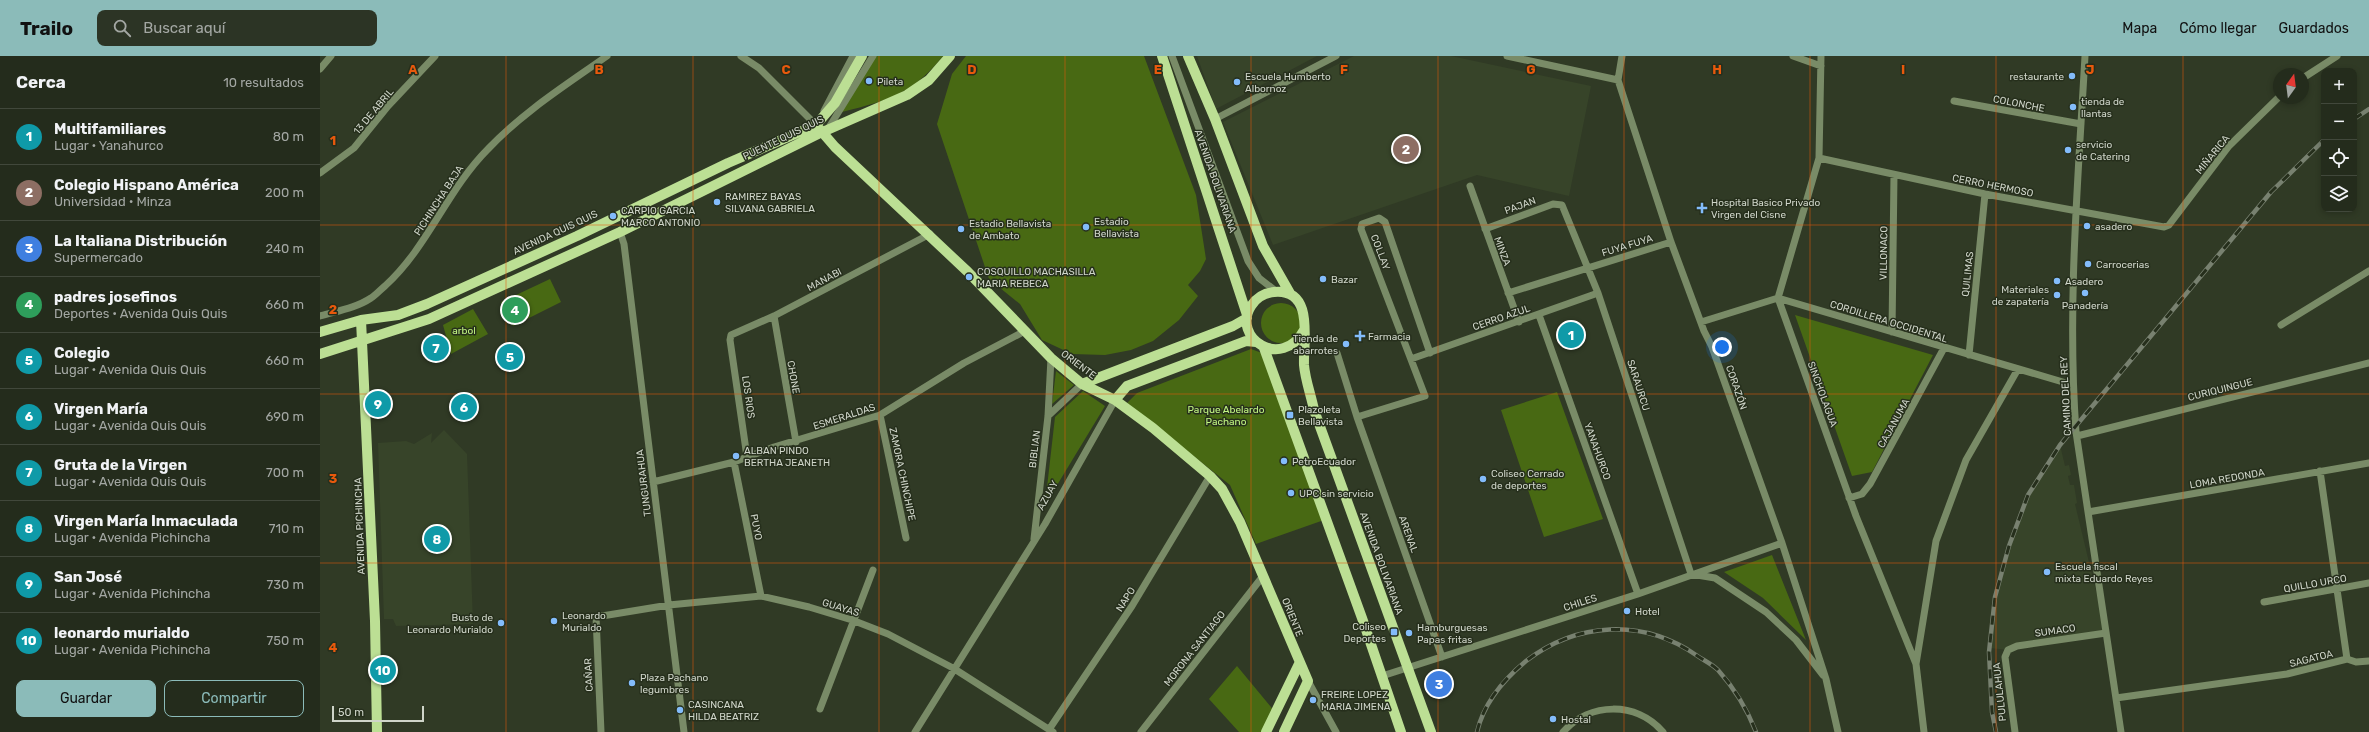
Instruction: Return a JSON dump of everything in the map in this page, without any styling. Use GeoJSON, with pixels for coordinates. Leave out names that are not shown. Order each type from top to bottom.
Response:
{"type":"FeatureCollection","features":[{"type":"Feature","properties":{"kind":"main road"},"geometry":{"type":"LineString","coordinates":[[816,125],[835,103],[862,56]]}},
{"type":"Feature","properties":{"kind":"main road","name":"PUENTE QUIS QUIS"},"geometry":{"type":"LineString","coordinates":[[620,232],[818,134],[907,95],[929,80],[950,56]]}},
{"type":"Feature","properties":{"kind":"main road","name":"AVENIDA BOLIVARIANA"},"geometry":{"type":"LineString","coordinates":[[1162,56],[1247,316],[1249,331],[1260,345],[1382,676],[1401,732]]}},
{"type":"Feature","properties":{"kind":"main road","name":"AVENIDA BOLIVARIANA"},"geometry":{"type":"LineString","coordinates":[[1188,56],[1215,119],[1263,246],[1291,296],[1298,302],[1304,311],[1306,320],[1304,330],[1304,366],[1314,410],[1431,732]]}},
{"type":"Feature","properties":{"kind":"main road","name":"ORIENTE"},"geometry":{"type":"LineString","coordinates":[[816,125],[930,234],[1051,358],[1082,384],[1115,400],[1153,428],[1210,476],[1230,501],[1299,664],[1308,681]]}},
{"type":"Feature","properties":{"kind":"main road","name":"AVENIDA QUIS QUIS"},"geometry":{"type":"LineString","coordinates":[[320,332],[361,320],[398,315],[441,298],[577,236],[728,163],[816,125]]}},
{"type":"Feature","properties":{"kind":"main road"},"geometry":{"type":"LineString","coordinates":[[320,354],[429,319],[620,232]]}},
{"type":"Feature","properties":{"kind":"main road"},"geometry":{"type":"LineString","coordinates":[[1082,384],[1233,326],[1247,316],[1255,300],[1269,293],[1277,292],[1291,296]]}},
{"type":"Feature","properties":{"kind":"main road","name":"AVENIDA PICHINCHA"},"geometry":{"type":"LineString","coordinates":[[361,320],[375,621],[377,732]]}},
{"type":"Feature","properties":{"kind":"main road"},"geometry":{"type":"LineString","coordinates":[[1260,345],[1274,350],[1292,345],[1304,330]]}},
{"type":"Feature","properties":{"kind":"main road","name":"AZUAY"},"geometry":{"type":"LineString","coordinates":[[1115,400],[1127,386],[1246,341],[1260,345]]}},
{"type":"Feature","properties":{"kind":"main road"},"geometry":{"type":"LineString","coordinates":[[1266,732],[1299,664]]}},
{"type":"Feature","properties":{"kind":"main road"},"geometry":{"type":"LineString","coordinates":[[1284,732],[1308,681]]}},
{"type":"Feature","properties":{"kind":"street"},"geometry":{"type":"LineString","coordinates":[[320,70],[332,56]]}},
{"type":"Feature","properties":{"kind":"street","name":"13 DE ABRIL"},"geometry":{"type":"LineString","coordinates":[[320,173],[354,148],[388,106],[436,56]]}},
{"type":"Feature","properties":{"kind":"street","name":"PICHINCHA BAJA"},"geometry":{"type":"LineString","coordinates":[[320,316],[347,309],[372,298],[401,272],[421,244],[463,178],[488,148],[520,119],[607,56]]}},
{"type":"Feature","properties":{"kind":"street","name":"ORIENTE"},"geometry":{"type":"LineString","coordinates":[[740,56],[759,68],[816,125]]}},
{"type":"Feature","properties":{"kind":"street"},"geometry":{"type":"LineString","coordinates":[[816,125],[853,56]]}},
{"type":"Feature","properties":{"kind":"street"},"geometry":{"type":"LineString","coordinates":[[825,135],[873,56]]}},
{"type":"Feature","properties":{"kind":"street"},"geometry":{"type":"LineString","coordinates":[[1172,56],[1248,262],[1259,278],[1277,292]]}},
{"type":"Feature","properties":{"kind":"street"},"geometry":{"type":"LineString","coordinates":[[1215,119],[1336,56]]}},
{"type":"Feature","properties":{"kind":"street"},"geometry":{"type":"LineString","coordinates":[[1506,56],[1618,80]]}},
{"type":"Feature","properties":{"kind":"street","name":"CORAZÓN"},"geometry":{"type":"LineString","coordinates":[[1622,56],[1618,80],[1672,242],[1701,322],[1712,347],[1782,543],[1826,679],[1838,732]]}},
{"type":"Feature","properties":{"kind":"street"},"geometry":{"type":"LineString","coordinates":[[1793,56],[1821,66]]}},
{"type":"Feature","properties":{"kind":"street"},"geometry":{"type":"LineString","coordinates":[[1701,322],[1778,298],[1819,158],[1821,56]]}},
{"type":"Feature","properties":{"kind":"street","name":"CAMINO DEL REY"},"geometry":{"type":"LineString","coordinates":[[2085,56],[2076,210],[2073,293],[2073,385],[2076,434],[2121,732]]}},
{"type":"Feature","properties":{"kind":"street"},"geometry":{"type":"LineString","coordinates":[[2309,74],[2337,56]]}},
{"type":"Feature","properties":{"kind":"street","name":"COLONCHE"},"geometry":{"type":"LineString","coordinates":[[1954,100],[2081,124]]}},
{"type":"Feature","properties":{"kind":"street","name":"MIÑARICA"},"geometry":{"type":"LineString","coordinates":[[2164,227],[2169,225],[2229,146],[2273,103]]}},
{"type":"Feature","properties":{"kind":"street","name":"CERRO HERMOSO"},"geometry":{"type":"LineString","coordinates":[[1819,158],[1985,194],[2164,227]]}},
{"type":"Feature","properties":{"kind":"street","name":"VILLONACO"},"geometry":{"type":"LineString","coordinates":[[1892,332],[1894,175]]}},
{"type":"Feature","properties":{"kind":"street","name":"MINZA"},"geometry":{"type":"LineString","coordinates":[[1470,186],[1519,322]]}},
{"type":"Feature","properties":{"kind":"street","name":"QUILIMAS"},"geometry":{"type":"LineString","coordinates":[[1969,356],[1985,194]]}},
{"type":"Feature","properties":{"kind":"street","name":"PAJAN"},"geometry":{"type":"LineString","coordinates":[[1485,229],[1553,204],[1562,205]]}},
{"type":"Feature","properties":{"kind":"street","name":"SARAURCU"},"geometry":{"type":"LineString","coordinates":[[1562,205],[1598,293],[1691,574]]}},
{"type":"Feature","properties":{"kind":"street","name":"COLLAY"},"geometry":{"type":"LineString","coordinates":[[1357,417],[1425,396],[1361,229],[1362,224],[1379,218],[1385,222],[1430,353]]}},
{"type":"Feature","properties":{"kind":"street","name":"TUNGURAHUA"},"geometry":{"type":"LineString","coordinates":[[620,232],[624,244],[631,298],[684,732]]}},
{"type":"Feature","properties":{"kind":"street","name":"MANABI"},"geometry":{"type":"LineString","coordinates":[[730,340],[732,335],[774,316],[930,234]]}},
{"type":"Feature","properties":{"kind":"street","name":"FUYA FUYA"},"geometry":{"type":"LineString","coordinates":[[1587,267],[1672,242]]}},
{"type":"Feature","properties":{"kind":"street","name":"CERRO AZUL"},"geometry":{"type":"LineString","coordinates":[[1508,293],[1587,267]]}},
{"type":"Feature","properties":{"kind":"street"},"geometry":{"type":"LineString","coordinates":[[2281,325],[2369,271]]}},
{"type":"Feature","properties":{"kind":"street","name":"CERRO AZUL"},"geometry":{"type":"LineString","coordinates":[[1411,359],[1598,293]]}},
{"type":"Feature","properties":{"kind":"street","name":"CORDILLERA OCCIDENTAL"},"geometry":{"type":"LineString","coordinates":[[1778,298],[1969,356],[2073,385]]}},
{"type":"Feature","properties":{"kind":"street","name":"SINCHOLAGUA"},"geometry":{"type":"LineString","coordinates":[[1778,298],[1849,498],[1916,664],[1924,732]]}},
{"type":"Feature","properties":{"kind":"street","name":"YANAHURCO"},"geometry":{"type":"LineString","coordinates":[[1538,315],[1638,594]]}},
{"type":"Feature","properties":{"kind":"street","name":"CHONE"},"geometry":{"type":"LineString","coordinates":[[774,316],[796,442]]}},
{"type":"Feature","properties":{"kind":"street","name":"ESMERALDAS"},"geometry":{"type":"LineString","coordinates":[[653,482],[734,462],[774,447],[796,442],[880,415],[964,363],[1025,331]]}},
{"type":"Feature","properties":{"kind":"street","name":"LOS RIOS"},"geometry":{"type":"LineString","coordinates":[[730,340],[747,457]]}},
{"type":"Feature","properties":{"kind":"street","name":"CAJANUMA"},"geometry":{"type":"LineString","coordinates":[[1849,498],[1862,494],[1870,484],[1944,348]]}},
{"type":"Feature","properties":{"kind":"street","name":"ARENAL"},"geometry":{"type":"LineString","coordinates":[[1337,353],[1357,417],[1442,657]]}},
{"type":"Feature","properties":{"kind":"street","name":"BIBLIAN"},"geometry":{"type":"LineString","coordinates":[[1034,541],[1048,416],[1051,358]]}},
{"type":"Feature","properties":{"kind":"street","name":"CURIQUINGUE"},"geometry":{"type":"LineString","coordinates":[[2076,434],[2369,363]]}},
{"type":"Feature","properties":{"kind":"street"},"geometry":{"type":"LineString","coordinates":[[1916,664],[1936,541],[1966,460],[2018,369]]}},
{"type":"Feature","properties":{"kind":"street"},"geometry":{"type":"LineString","coordinates":[[1048,416],[1082,384]]}},
{"type":"Feature","properties":{"kind":"street","name":"AZUAY"},"geometry":{"type":"LineString","coordinates":[[915,732],[953,668],[1034,541],[1115,400]]}},
{"type":"Feature","properties":{"kind":"street","name":"ZAMORA CHINCHIPE"},"geometry":{"type":"LineString","coordinates":[[880,415],[906,538]]}},
{"type":"Feature","properties":{"kind":"street","name":"PUYO"},"geometry":{"type":"LineString","coordinates":[[734,462],[761,596]]}},
{"type":"Feature","properties":{"kind":"street","name":"LOMA REDONDA"},"geometry":{"type":"LineString","coordinates":[[2088,512],[2369,463]]}},
{"type":"Feature","properties":{"kind":"street","name":"SAGATOA"},"geometry":{"type":"LineString","coordinates":[[2116,698],[2288,674],[2347,659],[2320,471]]}},
{"type":"Feature","properties":{"kind":"street","name":"NAPO"},"geometry":{"type":"LineString","coordinates":[[1051,730],[1132,606],[1210,476]]}},
{"type":"Feature","properties":{"kind":"street","name":"CHILES"},"geometry":{"type":"LineString","coordinates":[[1382,676],[1638,594],[1782,543]]}},
{"type":"Feature","properties":{"kind":"street"},"geometry":{"type":"LineString","coordinates":[[820,709],[852,620],[873,570]]}},
{"type":"Feature","properties":{"kind":"street","name":"CORAZÓN"},"geometry":{"type":"LineString","coordinates":[[1691,574],[1716,578],[1766,612],[1796,640],[1826,679]]}},
{"type":"Feature","properties":{"kind":"street","name":"MORONA SANTIAGO"},"geometry":{"type":"LineString","coordinates":[[1141,732],[1263,576]]}},
{"type":"Feature","properties":{"kind":"street","name":"QUILLO URCO"},"geometry":{"type":"LineString","coordinates":[[2264,602],[2369,583]]}},
{"type":"Feature","properties":{"kind":"street","name":"GUAYAS"},"geometry":{"type":"LineString","coordinates":[[596,617],[669,605],[761,596],[852,620],[888,634],[953,668],[1051,730]]}},
{"type":"Feature","properties":{"kind":"street","name":"CAÑAR"},"geometry":{"type":"LineString","coordinates":[[596,617],[601,732]]}},
{"type":"Feature","properties":{"kind":"street","name":"SUMACO"},"geometry":{"type":"LineString","coordinates":[[2008,650],[2017,646],[2106,633]]}},
{"type":"Feature","properties":{"kind":"street","name":"PULULAHUA"},"geometry":{"type":"LineString","coordinates":[[2008,650],[2005,657],[2015,732]]}},
{"type":"Feature","properties":{"kind":"street"},"geometry":{"type":"LineString","coordinates":[[2347,659],[2356,662],[2369,661]]}},
{"type":"Feature","properties":{"kind":"street","name":"ORIENTE"},"geometry":{"type":"LineString","coordinates":[[1308,681],[1336,732]]}},
{"type":"Feature","properties":{"kind":"street"},"geometry":{"type":"LineString","coordinates":[[1563,732],[1575,721],[1590,712],[1617,708],[1644,716],[1663,732]]}},
{"type":"Feature","properties":{"kind":"shaded area","name":"Escuela Humberto Albornoz"},"geometry":{"type":"Polygon","coordinates":[[[1197,56],[1317,56],[1216,109],[1197,56]]]}},
{"type":"Feature","properties":{"kind":"shaded area"},"geometry":{"type":"Polygon","coordinates":[[[1354,56],[1451,56],[1591,86],[1569,196],[1477,175],[1273,245],[1223,122],[1354,56]]]}},
{"type":"Feature","properties":{"kind":"shaded area"},"geometry":{"type":"Polygon","coordinates":[[[444,430],[467,454],[473,624],[396,626],[393,619],[384,619],[378,443],[406,441],[414,444],[432,433],[431,443],[444,430]]]}},
{"type":"Feature","properties":{"kind":"shaded area","name":"Escuela fiscal mixta Eduardo Reyes"},"geometry":{"type":"Polygon","coordinates":[[[2060,445],[2065,466],[2069,465],[2071,475],[2068,476],[2070,485],[2074,485],[2077,503],[2075,504],[2106,633],[2008,650],[1990,648],[1995,597],[2009,546],[2028,495],[2060,445]]]}},
{"type":"Feature","properties":{"kind":"green space"},"geometry":{"type":"Polygon","coordinates":[[[870,56],[943,56],[919,81],[894,96],[834,114],[870,56]]]}},
{"type":"Feature","properties":{"kind":"green space","name":"Estadio Bellavista"},"geometry":{"type":"Polygon","coordinates":[[[966,56],[1144,56],[1196,195],[1206,259],[1200,271],[1188,285],[1198,296],[1179,320],[1153,341],[1131,350],[1105,355],[1072,354],[1042,340],[1020,304],[989,279],[937,124],[952,74],[966,56]]]}},
{"type":"Feature","properties":{"kind":"green space"},"geometry":{"type":"Polygon","coordinates":[[[550,279],[561,302],[513,326],[501,302],[550,279]]]}},
{"type":"Feature","properties":{"kind":"green space"},"geometry":{"type":"Polygon","coordinates":[[[1277,303],[1285,303],[1292,306],[1298,312],[1301,323],[1298,334],[1292,340],[1285,343],[1277,343],[1270,340],[1264,334],[1261,327],[1261,319],[1264,312],[1270,306],[1277,303]]]}},
{"type":"Feature","properties":{"kind":"green space","name":"arbol"},"geometry":{"type":"Polygon","coordinates":[[[473,309],[488,334],[451,354],[443,325],[473,309]]]}},
{"type":"Feature","properties":{"kind":"green space"},"geometry":{"type":"Polygon","coordinates":[[[1795,315],[1933,355],[1872,472],[1852,476],[1795,315]]]}},
{"type":"Feature","properties":{"kind":"green space","name":"Parque Abelardo Pachano"},"geometry":{"type":"Polygon","coordinates":[[[1251,349],[1262,353],[1324,520],[1256,544],[1230,485],[1127,403],[1137,393],[1251,349]]]}},
{"type":"Feature","properties":{"kind":"green space"},"geometry":{"type":"Polygon","coordinates":[[[1056,371],[1074,385],[1052,404],[1056,371]]]}},
{"type":"Feature","properties":{"kind":"green space"},"geometry":{"type":"Polygon","coordinates":[[[1083,391],[1105,406],[1045,505],[1055,417],[1083,391]]]}},
{"type":"Feature","properties":{"kind":"green space"},"geometry":{"type":"Polygon","coordinates":[[[1557,392],[1603,519],[1544,537],[1501,410],[1557,392]]]}},
{"type":"Feature","properties":{"kind":"green space"},"geometry":{"type":"Polygon","coordinates":[[[1772,555],[1806,640],[1763,598],[1724,572],[1772,555]]]}},
{"type":"Feature","properties":{"kind":"green space"},"geometry":{"type":"Polygon","coordinates":[[[1237,666],[1275,712],[1266,732],[1239,732],[1209,699],[1237,666]]]}},
{"type":"Feature","properties":{"kind":"railway"},"geometry":{"type":"LineString","coordinates":[[2357,117],[2369,109]]}},
{"type":"Feature","properties":{"kind":"railway"},"geometry":{"type":"LineString","coordinates":[[1996,732],[1992,712],[1989,652],[1995,597],[2009,546],[2028,495],[2060,445],[2271,192],[2321,143]]}},
{"type":"Feature","properties":{"kind":"railway"},"geometry":{"type":"LineString","coordinates":[[1477,732],[1484,711],[1496,692],[1502,684],[1526,661],[1546,648],[1566,638],[1588,632],[1610,630],[1632,630],[1654,635],[1675,643],[1713,666],[1724,677],[1745,707],[1756,732]]}},
{"type":"Feature","properties":{"kind":"place","name":"restaurante"},"geometry":{"type":"Point","coordinates":[2072,76]}},
{"type":"Feature","properties":{"kind":"place","name":"Pileta"},"geometry":{"type":"Point","coordinates":[869,81]}},
{"type":"Feature","properties":{"kind":"place","name":"Escuela Humberto Albornoz"},"geometry":{"type":"Point","coordinates":[1237,82]}},
{"type":"Feature","properties":{"kind":"place","name":"tienda de llantas"},"geometry":{"type":"Point","coordinates":[2073,107]}},
{"type":"Feature","properties":{"kind":"place","name":"Colegio Hispano América"},"geometry":{"type":"Point","coordinates":[1406,149]}},
{"type":"Feature","properties":{"kind":"place","name":"servicio de Catering"},"geometry":{"type":"Point","coordinates":[2068,150]}},
{"type":"Feature","properties":{"kind":"place","name":"RAMIREZ BAYAS SILVANA GABRIELA"},"geometry":{"type":"Point","coordinates":[717,202]}},
{"type":"Feature","properties":{"kind":"place","name":"Hospital Basico Privado Virgen del Cisne"},"geometry":{"type":"Point","coordinates":[1702,208]}},
{"type":"Feature","properties":{"kind":"place","name":"CARPIO GARCIA MARCO ANTONIO"},"geometry":{"type":"Point","coordinates":[613,216]}},
{"type":"Feature","properties":{"kind":"place","name":"asadero"},"geometry":{"type":"Point","coordinates":[2087,226]}},
{"type":"Feature","properties":{"kind":"place","name":"Estadio Bellavista"},"geometry":{"type":"Point","coordinates":[1086,227]}},
{"type":"Feature","properties":{"kind":"place","name":"Estadio Bellavista de Ambato"},"geometry":{"type":"Point","coordinates":[961,229]}},
{"type":"Feature","properties":{"kind":"place","name":"Carrocerias"},"geometry":{"type":"Point","coordinates":[2088,264]}},
{"type":"Feature","properties":{"kind":"place","name":"COSQUILLO MACHASILLA MARIA REBECA"},"geometry":{"type":"Point","coordinates":[969,277]}},
{"type":"Feature","properties":{"kind":"place","name":"Bazar"},"geometry":{"type":"Point","coordinates":[1323,279]}},
{"type":"Feature","properties":{"kind":"place","name":"Asadero"},"geometry":{"type":"Point","coordinates":[2057,281]}},
{"type":"Feature","properties":{"kind":"place","name":"Panadería"},"geometry":{"type":"Point","coordinates":[2085,293]}},
{"type":"Feature","properties":{"kind":"place","name":"Materiales de zapatería"},"geometry":{"type":"Point","coordinates":[2057,295]}},
{"type":"Feature","properties":{"kind":"place","name":"padres josefinos"},"geometry":{"type":"Point","coordinates":[515,310]}},
{"type":"Feature","properties":{"kind":"place","name":"Multifamiliares"},"geometry":{"type":"Point","coordinates":[1571,335]}},
{"type":"Feature","properties":{"kind":"place","name":"Farmacia"},"geometry":{"type":"Point","coordinates":[1360,336]}},
{"type":"Feature","properties":{"kind":"place","name":"Tienda de abarrotes"},"geometry":{"type":"Point","coordinates":[1346,344]}},
{"type":"Feature","properties":{"kind":"place","name":"Gruta de la Virgen"},"geometry":{"type":"Point","coordinates":[436,348]}},
{"type":"Feature","properties":{"kind":"place","name":"Colegio"},"geometry":{"type":"Point","coordinates":[510,357]}},
{"type":"Feature","properties":{"kind":"place","name":"San José"},"geometry":{"type":"Point","coordinates":[378,404]}},
{"type":"Feature","properties":{"kind":"place","name":"Virgen María"},"geometry":{"type":"Point","coordinates":[464,407]}},
{"type":"Feature","properties":{"kind":"place","name":"Plazoleta Bellavista"},"geometry":{"type":"Point","coordinates":[1290,415]}},
{"type":"Feature","properties":{"kind":"place","name":"ALBAN PINDO BERTHA JEANETH"},"geometry":{"type":"Point","coordinates":[736,456]}},
{"type":"Feature","properties":{"kind":"place","name":"PetroEcuador"},"geometry":{"type":"Point","coordinates":[1284,461]}},
{"type":"Feature","properties":{"kind":"place","name":"Coliseo Cerrado de deportes"},"geometry":{"type":"Point","coordinates":[1483,479]}},
{"type":"Feature","properties":{"kind":"place","name":"UPC sin servicio"},"geometry":{"type":"Point","coordinates":[1291,493]}},
{"type":"Feature","properties":{"kind":"place","name":"Virgen María Inmaculada"},"geometry":{"type":"Point","coordinates":[437,539]}},
{"type":"Feature","properties":{"kind":"place","name":"Escuela fiscal mixta Eduardo Reyes"},"geometry":{"type":"Point","coordinates":[2047,572]}},
{"type":"Feature","properties":{"kind":"place","name":"Hotel"},"geometry":{"type":"Point","coordinates":[1627,611]}},
{"type":"Feature","properties":{"kind":"place","name":"Leonardo Murialdo"},"geometry":{"type":"Point","coordinates":[554,621]}},
{"type":"Feature","properties":{"kind":"place","name":"Busto de Leonardo Murialdo"},"geometry":{"type":"Point","coordinates":[501,623]}},
{"type":"Feature","properties":{"kind":"place","name":"Coliseo Deportes"},"geometry":{"type":"Point","coordinates":[1394,632]}},
{"type":"Feature","properties":{"kind":"place","name":"Hamburguesas Papas fritas"},"geometry":{"type":"Point","coordinates":[1409,633]}},
{"type":"Feature","properties":{"kind":"place","name":"leonardo murialdo"},"geometry":{"type":"Point","coordinates":[383,670]}},
{"type":"Feature","properties":{"kind":"place","name":"Plaza Pachano legumbres"},"geometry":{"type":"Point","coordinates":[632,683]}},
{"type":"Feature","properties":{"kind":"place","name":"La Italiana Distribución"},"geometry":{"type":"Point","coordinates":[1439,684]}},
{"type":"Feature","properties":{"kind":"place","name":"FREIRE LOPEZ MARIA JIMENA"},"geometry":{"type":"Point","coordinates":[1313,700]}},
{"type":"Feature","properties":{"kind":"place","name":"CASINCANA HILDA BEATRIZ"},"geometry":{"type":"Point","coordinates":[680,710]}},
{"type":"Feature","properties":{"kind":"place","name":"Hostal"},"geometry":{"type":"Point","coordinates":[1553,719]}}]}
